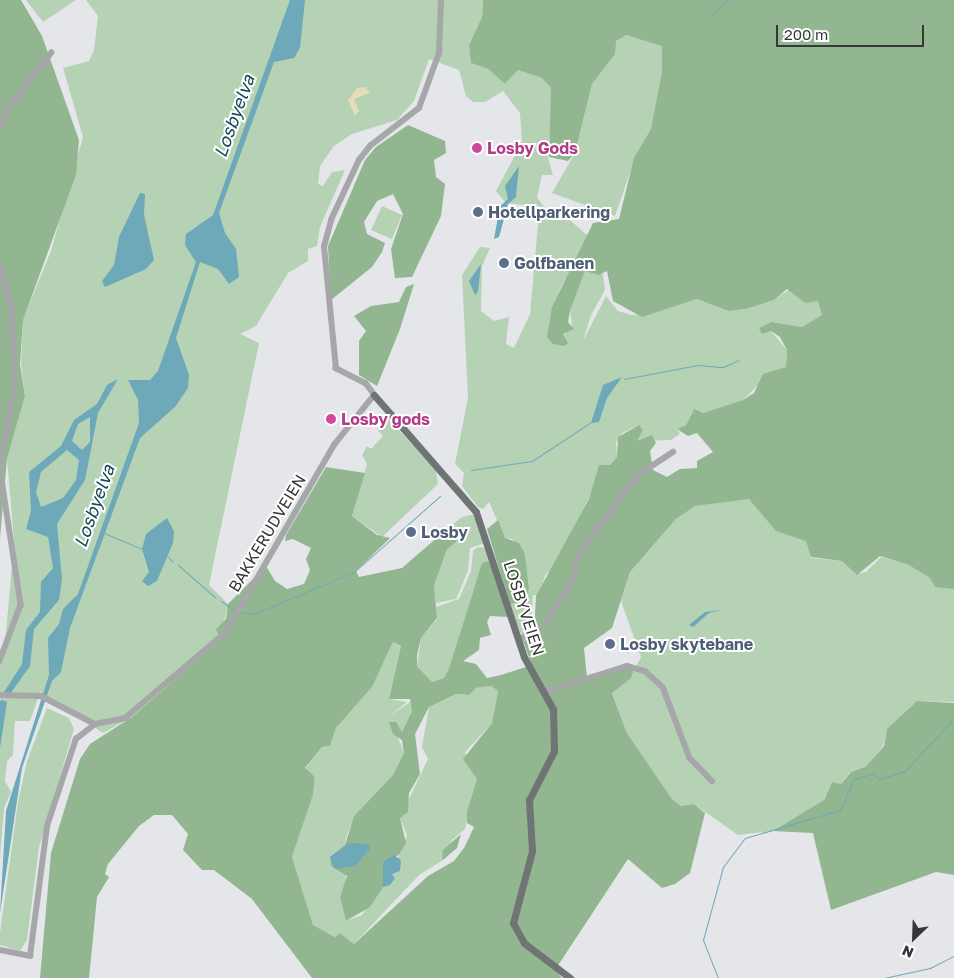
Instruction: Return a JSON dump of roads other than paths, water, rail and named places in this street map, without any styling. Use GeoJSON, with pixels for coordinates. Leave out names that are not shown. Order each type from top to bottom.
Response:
{"type":"FeatureCollection","features":[{"type":"Feature","properties":{"kind":"main road","name":"LOSBYVEIEN"},"geometry":{"type":"LineString","coordinates":[[374,395],[476,512],[531,674],[545,692],[553,709],[556,740],[551,760],[529,800],[532,851],[513,923],[524,943],[570,978]]}},
{"type":"Feature","properties":{"kind":"street"},"geometry":{"type":"LineString","coordinates":[[374,395],[366,384],[336,369],[324,247],[331,220],[359,160],[374,143],[412,115],[424,99],[439,53],[441,0]]}},
{"type":"Feature","properties":{"kind":"street"},"geometry":{"type":"LineString","coordinates":[[0,128],[8,109],[51,53]]}},
{"type":"Feature","properties":{"kind":"street"},"geometry":{"type":"LineString","coordinates":[[0,262],[12,306],[15,388],[0,467],[21,605],[0,661]]}},
{"type":"Feature","properties":{"kind":"street","name":"BAKKERUDVEIEN"},"geometry":{"type":"LineString","coordinates":[[0,950],[30,956],[47,826],[76,739],[95,724],[125,718],[226,632],[334,445],[374,395]]}},
{"type":"Feature","properties":{"kind":"street"},"geometry":{"type":"LineString","coordinates":[[519,640],[546,624],[574,577],[579,554],[638,475],[672,452]]}},
{"type":"Feature","properties":{"kind":"street"},"geometry":{"type":"LineString","coordinates":[[545,692],[627,666],[645,671],[663,687],[690,758],[712,781]]}},
{"type":"Feature","properties":{"kind":"street"},"geometry":{"type":"LineString","coordinates":[[0,695],[41,696],[48,698],[95,724]]}},
{"type":"Feature","properties":{"kind":"water"},"geometry":{"type":"Polygon","coordinates":[[[290,0],[305,0],[300,48],[294,58],[274,62],[219,213],[225,233],[236,249],[239,277],[229,284],[218,269],[200,262],[176,338],[189,375],[188,388],[175,407],[140,438],[70,628],[61,672],[52,681],[22,768],[0,913],[6,811],[49,675],[48,638],[59,624],[63,609],[78,594],[139,423],[138,400],[128,380],[150,380],[158,371],[196,262],[185,245],[186,234],[213,215],[290,0]]]}},
{"type":"Feature","properties":{"kind":"water"},"geometry":{"type":"Polygon","coordinates":[[[519,166],[516,197],[508,204],[499,237],[494,239],[500,206],[508,199],[505,186],[519,166]]]}},
{"type":"Feature","properties":{"kind":"water"},"geometry":{"type":"Polygon","coordinates":[[[140,193],[145,194],[144,215],[154,260],[146,269],[105,287],[102,281],[114,265],[119,237],[140,193]]]}},
{"type":"Feature","properties":{"kind":"water"},"geometry":{"type":"Polygon","coordinates":[[[481,264],[478,292],[475,295],[469,281],[481,264]]]}},
{"type":"Feature","properties":{"kind":"water"},"geometry":{"type":"Polygon","coordinates":[[[622,377],[607,398],[599,422],[591,423],[603,385],[622,377]]]}},
{"type":"Feature","properties":{"kind":"water"},"geometry":{"type":"Polygon","coordinates":[[[118,379],[98,413],[85,480],[57,524],[62,579],[59,600],[34,629],[30,666],[10,694],[4,692],[22,664],[26,630],[40,612],[41,582],[53,568],[48,537],[26,529],[31,511],[29,472],[61,446],[74,420],[97,404],[107,385],[118,379]],[[90,417],[78,424],[72,441],[82,450],[90,442],[90,417]],[[67,450],[41,472],[36,492],[41,507],[63,498],[76,480],[79,460],[67,450]]]}},
{"type":"Feature","properties":{"kind":"water"},"geometry":{"type":"Polygon","coordinates":[[[167,518],[174,531],[173,543],[157,581],[148,586],[142,581],[149,572],[142,549],[146,534],[167,518]]]}},
{"type":"Feature","properties":{"kind":"water"},"geometry":{"type":"Polygon","coordinates":[[[721,610],[709,613],[693,627],[689,625],[705,612],[721,610]]]}},
{"type":"Feature","properties":{"kind":"water"},"geometry":{"type":"Polygon","coordinates":[[[0,701],[7,702],[0,748],[0,701]]]}},
{"type":"Feature","properties":{"kind":"water"},"geometry":{"type":"Polygon","coordinates":[[[349,843],[369,844],[370,849],[355,866],[335,869],[330,857],[349,843]]]}},
{"type":"Feature","properties":{"kind":"water"},"geometry":{"type":"Polygon","coordinates":[[[394,855],[401,860],[400,871],[392,874],[395,878],[390,885],[383,887],[383,862],[394,855]]]}},
{"type":"Feature","properties":{"kind":"waterway"},"geometry":{"type":"LineString","coordinates":[[713,14],[728,0]]}},
{"type":"Feature","properties":{"kind":"waterway"},"geometry":{"type":"LineString","coordinates":[[624,379],[698,365],[723,367],[739,360]]}},
{"type":"Feature","properties":{"kind":"waterway"},"geometry":{"type":"LineString","coordinates":[[471,470],[532,461],[591,422]]}},
{"type":"Feature","properties":{"kind":"waterway"},"geometry":{"type":"LineString","coordinates":[[241,612],[254,614],[354,572],[440,496]]}},
{"type":"Feature","properties":{"kind":"waterway","name":"Losbyelva"},"geometry":{"type":"LineString","coordinates":[[104,533],[142,549]]}},
{"type":"Feature","properties":{"kind":"waterway"},"geometry":{"type":"LineString","coordinates":[[168,557],[173,562]]}},
{"type":"Feature","properties":{"kind":"waterway"},"geometry":{"type":"LineString","coordinates":[[178,565],[216,598]]}},
{"type":"Feature","properties":{"kind":"waterway"},"geometry":{"type":"LineString","coordinates":[[221,601],[235,611]]}},
{"type":"Feature","properties":{"kind":"waterway"},"geometry":{"type":"LineString","coordinates":[[718,978],[703,940],[723,867],[745,838],[840,810],[854,779],[872,774],[880,779],[905,771],[954,718]]}},
{"type":"Feature","properties":{"kind":"waterway"},"geometry":{"type":"LineString","coordinates":[[884,978],[930,968],[954,956]]}},
{"type":"Feature","properties":{"kind":"waterway"},"geometry":{"type":"LineString","coordinates":[[731,978],[739,978]]}},
{"type":"Feature","properties":{"kind":"place","name":"Losby Gods"},"geometry":{"type":"Point","coordinates":[477,148]}},
{"type":"Feature","properties":{"kind":"place","name":"Hotellparkering"},"geometry":{"type":"Point","coordinates":[478,212]}},
{"type":"Feature","properties":{"kind":"place","name":"Golfbanen"},"geometry":{"type":"Point","coordinates":[504,263]}},
{"type":"Feature","properties":{"kind":"place","name":"Losby gods"},"geometry":{"type":"Point","coordinates":[331,419]}},
{"type":"Feature","properties":{"kind":"place","name":"Losby"},"geometry":{"type":"Point","coordinates":[411,532]}},
{"type":"Feature","properties":{"kind":"place","name":"Losby skytebane"},"geometry":{"type":"Point","coordinates":[610,644]}}]}
